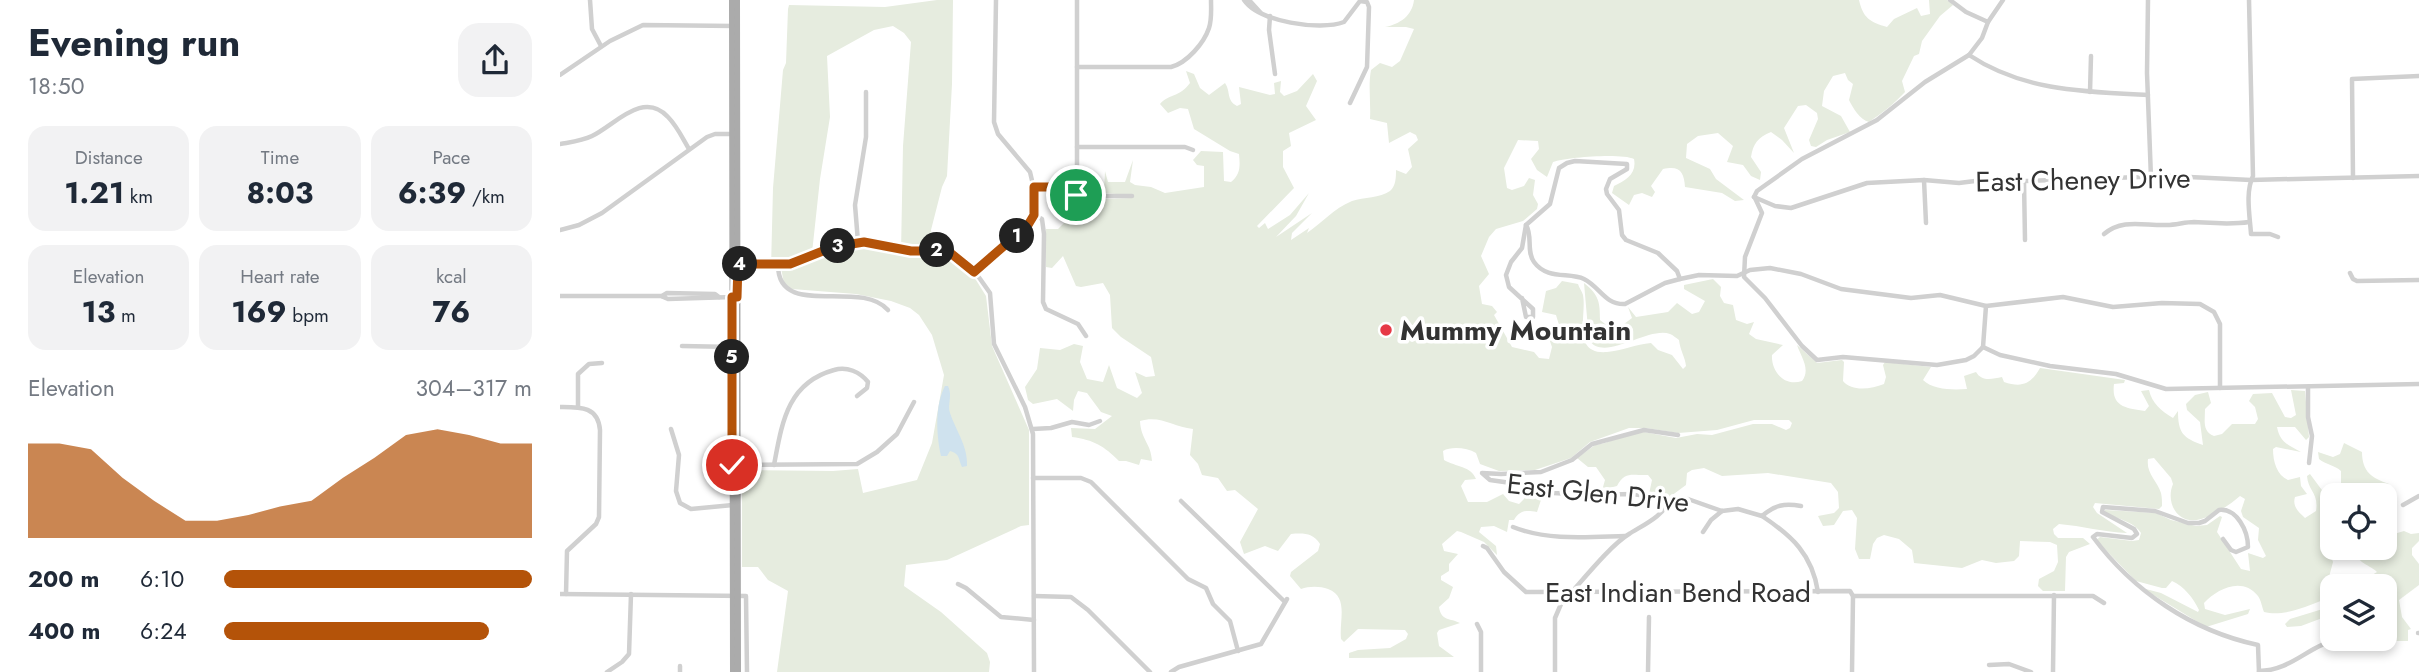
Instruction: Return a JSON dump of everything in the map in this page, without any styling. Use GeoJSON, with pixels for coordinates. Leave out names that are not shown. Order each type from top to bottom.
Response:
{"type":"FeatureCollection","features":[{"type":"Feature","properties":{"kind":"main road"},"geometry":{"type":"LineString","coordinates":[[732,0],[735,264],[733,672]]}},
{"type":"Feature","properties":{"kind":"main road"},"geometry":{"type":"LineString","coordinates":[[734,26],[737,0]]}},
{"type":"Feature","properties":{"kind":"main road"},"geometry":{"type":"LineString","coordinates":[[735,595],[738,672]]}},
{"type":"Feature","properties":{"kind":"street"},"geometry":{"type":"LineString","coordinates":[[590,0],[592,29],[601,46]]}},
{"type":"Feature","properties":{"kind":"street"},"geometry":{"type":"LineString","coordinates":[[974,272],[1016,237],[1034,215],[1034,187],[1030,172],[998,134],[993,122],[996,0]]}},
{"type":"Feature","properties":{"kind":"street"},"geometry":{"type":"LineString","coordinates":[[1034,187],[1069,187],[1077,182],[1077,0]]}},
{"type":"Feature","properties":{"kind":"street"},"geometry":{"type":"LineString","coordinates":[[1077,67],[1171,67],[1181,64],[1207,34],[1211,19],[1211,0]]}},
{"type":"Feature","properties":{"kind":"street"},"geometry":{"type":"LineString","coordinates":[[1247,0],[1254,11],[1317,26],[1344,22],[1360,1],[1367,2],[1367,67],[1349,103]]}},
{"type":"Feature","properties":{"kind":"street"},"geometry":{"type":"LineString","coordinates":[[1950,0],[1966,12],[1988,22]]}},
{"type":"Feature","properties":{"kind":"street"},"geometry":{"type":"LineString","coordinates":[[1754,197],[1757,191],[1802,159],[1877,120],[1925,82],[1969,55],[1982,38],[1988,22],[2003,0]]}},
{"type":"Feature","properties":{"kind":"street"},"geometry":{"type":"LineString","coordinates":[[2148,0],[2151,178]]}},
{"type":"Feature","properties":{"kind":"street"},"geometry":{"type":"LineString","coordinates":[[2249,0],[2253,176],[2250,234],[2270,234],[2278,237]]}},
{"type":"Feature","properties":{"kind":"street"},"geometry":{"type":"LineString","coordinates":[[1270,16],[1269,30],[1275,74]]}},
{"type":"Feature","properties":{"kind":"street"},"geometry":{"type":"LineString","coordinates":[[560,75],[601,46],[643,25],[734,26]]}},
{"type":"Feature","properties":{"kind":"street"},"geometry":{"type":"LineString","coordinates":[[1969,55],[1990,69],[2059,90],[2148,95]]}},
{"type":"Feature","properties":{"kind":"street"},"geometry":{"type":"LineString","coordinates":[[2090,92],[2091,56]]}},
{"type":"Feature","properties":{"kind":"street"},"geometry":{"type":"LineString","coordinates":[[2353,178],[2353,77],[2419,76]]}},
{"type":"Feature","properties":{"kind":"street"},"geometry":{"type":"LineString","coordinates":[[858,242],[855,208],[866,137],[866,92]]}},
{"type":"Feature","properties":{"kind":"street"},"geometry":{"type":"LineString","coordinates":[[560,144],[589,137],[633,109],[649,107],[668,116],[690,149]]}},
{"type":"Feature","properties":{"kind":"street"},"geometry":{"type":"LineString","coordinates":[[560,230],[579,225],[598,215],[711,135],[734,134]]}},
{"type":"Feature","properties":{"kind":"street"},"geometry":{"type":"LineString","coordinates":[[1077,147],[1185,147],[1193,150]]}},
{"type":"Feature","properties":{"kind":"street"},"geometry":{"type":"LineString","coordinates":[[1521,298],[1509,288],[1506,275],[1511,262],[1522,248],[1527,225],[1550,204],[1558,171],[1564,164],[1575,161],[1627,164],[1627,169],[1610,179],[1606,189],[1619,210],[1622,235],[1626,240],[1658,253],[1677,271],[1680,279]]}},
{"type":"Feature","properties":{"kind":"street","name":"East Cheney Drive"},"geometry":{"type":"LineString","coordinates":[[1775,206],[1790,208],[1867,183],[1924,180],[1959,183],[2000,178],[2024,181],[2191,176],[2251,180],[2419,176]]}},
{"type":"Feature","properties":{"kind":"street"},"geometry":{"type":"LineString","coordinates":[[1924,180],[1926,223]]}},
{"type":"Feature","properties":{"kind":"street"},"geometry":{"type":"LineString","coordinates":[[2024,181],[2025,240]]}},
{"type":"Feature","properties":{"kind":"street"},"geometry":{"type":"LineString","coordinates":[[1069,187],[1079,196],[1132,196]]}},
{"type":"Feature","properties":{"kind":"street"},"geometry":{"type":"LineString","coordinates":[[1754,197],[1775,206]]}},
{"type":"Feature","properties":{"kind":"street"},"geometry":{"type":"LineString","coordinates":[[1754,197],[1762,213]]}},
{"type":"Feature","properties":{"kind":"street"},"geometry":{"type":"LineString","coordinates":[[1775,206],[1762,213],[1745,257],[1743,274],[1802,346],[1817,360],[1843,357],[1937,365],[1966,360],[1983,347],[1986,306]]}},
{"type":"Feature","properties":{"kind":"street"},"geometry":{"type":"LineString","coordinates":[[1034,215],[1042,219],[1044,234],[1043,302],[1046,309],[1078,324],[1086,336]]}},
{"type":"Feature","properties":{"kind":"street"},"geometry":{"type":"LineString","coordinates":[[2104,234],[2120,225],[2143,222],[2164,225],[2189,222],[2225,225],[2249,222]]}},
{"type":"Feature","properties":{"kind":"street"},"geometry":{"type":"LineString","coordinates":[[1527,225],[1531,235],[1531,255],[1537,265],[1556,276],[1585,279],[1614,302],[1625,303],[1665,283],[1699,275],[1737,276],[1750,270],[1781,268],[1841,289],[1911,298],[1940,295],[1986,306],[2063,297],[2106,307],[2162,303],[2203,304],[2214,312],[2220,324],[2220,388]]}},
{"type":"Feature","properties":{"kind":"street"},"geometry":{"type":"LineString","coordinates":[[735,264],[778,265],[798,262],[833,247],[858,242],[911,251],[945,251],[956,256],[974,272],[990,293],[994,344],[1033,429],[1034,672]]}},
{"type":"Feature","properties":{"kind":"street"},"geometry":{"type":"LineString","coordinates":[[778,265],[779,282],[788,290],[806,295],[871,299],[888,310]]}},
{"type":"Feature","properties":{"kind":"street"},"geometry":{"type":"LineString","coordinates":[[2350,273],[2357,281],[2419,280]]}},
{"type":"Feature","properties":{"kind":"street"},"geometry":{"type":"LineString","coordinates":[[560,296],[661,296],[668,299],[688,296],[735,297]]}},
{"type":"Feature","properties":{"kind":"street"},"geometry":{"type":"LineString","coordinates":[[682,346],[735,347]]}},
{"type":"Feature","properties":{"kind":"street"},"geometry":{"type":"LineString","coordinates":[[1983,347],[2000,355],[2050,366],[2116,374],[2166,389],[2419,384]]}},
{"type":"Feature","properties":{"kind":"street"},"geometry":{"type":"LineString","coordinates":[[578,407],[578,374],[589,364],[601,363]]}},
{"type":"Feature","properties":{"kind":"street"},"geometry":{"type":"LineString","coordinates":[[774,465],[783,421],[794,396],[802,388],[824,373],[846,368],[858,373],[868,382],[867,388],[857,396]]}},
{"type":"Feature","properties":{"kind":"street"},"geometry":{"type":"LineString","coordinates":[[2308,387],[2308,417],[2312,436],[2309,463]]}},
{"type":"Feature","properties":{"kind":"street"},"geometry":{"type":"LineString","coordinates":[[735,465],[857,464],[877,452],[897,434],[914,402]]}},
{"type":"Feature","properties":{"kind":"street"},"geometry":{"type":"LineString","coordinates":[[560,407],[591,410],[597,416],[600,430],[599,517],[596,524],[567,551],[563,594],[746,596],[747,672]]}},
{"type":"Feature","properties":{"kind":"street"},"geometry":{"type":"LineString","coordinates":[[1033,429],[1051,428],[1072,422],[1089,425],[1100,421]]}},
{"type":"Feature","properties":{"kind":"street"},"geometry":{"type":"LineString","coordinates":[[671,429],[679,455],[676,491],[678,501],[691,509],[735,505]]}},
{"type":"Feature","properties":{"kind":"street","name":"East Glen Drive"},"geometry":{"type":"LineString","coordinates":[[1678,435],[1644,429],[1592,444],[1572,460],[1541,472],[1482,473],[1490,481],[1525,485],[1553,493],[1632,494],[1688,499],[1722,510],[1738,509],[1762,516]]}},
{"type":"Feature","properties":{"kind":"street"},"geometry":{"type":"LineString","coordinates":[[1033,478],[1082,478],[1091,482],[1188,579],[1206,589],[1213,604],[1232,624],[1238,651]]}},
{"type":"Feature","properties":{"kind":"street"},"geometry":{"type":"LineString","coordinates":[[2403,505],[2419,496]]}},
{"type":"Feature","properties":{"kind":"street"},"geometry":{"type":"LineString","coordinates":[[1555,672],[1555,618],[1561,604],[1625,536],[1660,513],[1670,499]]}},
{"type":"Feature","properties":{"kind":"street"},"geometry":{"type":"LineString","coordinates":[[1171,672],[1179,667],[1261,644],[1286,601],[1181,501]]}},
{"type":"Feature","properties":{"kind":"street"},"geometry":{"type":"LineString","coordinates":[[1801,506],[1788,503],[1774,506],[1762,516],[1788,534],[1805,554],[1815,574],[1818,592]]}},
{"type":"Feature","properties":{"kind":"street"},"geometry":{"type":"LineString","coordinates":[[2223,539],[2231,550],[2236,552],[2248,547],[2247,537],[2232,511],[2219,510],[2205,521],[2188,523],[2155,511],[2103,507],[2102,512],[2134,528],[2137,534],[2132,538],[2096,534],[2093,537],[2139,588],[2200,627],[2258,645],[2259,671],[2282,668],[2320,647]]}},
{"type":"Feature","properties":{"kind":"street","name":"East Glen Drive"},"geometry":{"type":"LineString","coordinates":[[1703,532],[1722,510]]}},
{"type":"Feature","properties":{"kind":"street"},"geometry":{"type":"LineString","coordinates":[[1513,527],[1531,534],[1625,536]]}},
{"type":"Feature","properties":{"kind":"street","name":"East Indian Bend Road"},"geometry":{"type":"LineString","coordinates":[[1483,546],[1522,590],[1531,592],[2054,595],[2093,596],[2104,603]]}},
{"type":"Feature","properties":{"kind":"street"},"geometry":{"type":"LineString","coordinates":[[958,584],[967,588],[1001,617],[1034,620]]}},
{"type":"Feature","properties":{"kind":"street"},"geometry":{"type":"LineString","coordinates":[[607,672],[629,654],[631,594]]}},
{"type":"Feature","properties":{"kind":"street"},"geometry":{"type":"LineString","coordinates":[[1852,594],[1852,672]]}},
{"type":"Feature","properties":{"kind":"street"},"geometry":{"type":"LineString","coordinates":[[2053,672],[2054,595]]}},
{"type":"Feature","properties":{"kind":"street"},"geometry":{"type":"LineString","coordinates":[[1034,596],[1071,597],[1088,610],[1150,672]]}},
{"type":"Feature","properties":{"kind":"street"},"geometry":{"type":"LineString","coordinates":[[1648,672],[1649,617]]}},
{"type":"Feature","properties":{"kind":"street"},"geometry":{"type":"LineString","coordinates":[[1477,624],[1481,632],[1481,672]]}},
{"type":"Feature","properties":{"kind":"street"},"geometry":{"type":"LineString","coordinates":[[1989,665],[2009,664],[2031,672]]}},
{"type":"Feature","properties":{"kind":"shaded area"},"geometry":{"type":"Polygon","coordinates":[[[953,0],[947,176],[931,230],[935,253],[952,257],[976,280],[986,296],[992,346],[1029,430],[1029,525],[1021,526],[947,560],[906,565],[904,586],[941,612],[987,653],[989,672],[777,672],[788,591],[768,580],[758,567],[742,567],[742,470],[858,469],[863,493],[917,480],[932,443],[944,375],[932,335],[919,315],[910,308],[856,294],[792,289],[784,283],[781,268],[771,268],[773,188],[789,5],[885,7],[953,0]],[[893,26],[874,30],[827,56],[830,117],[820,179],[812,253],[814,259],[850,247],[877,247],[901,252],[903,146],[911,42],[893,26]]]}},
{"type":"Feature","properties":{"kind":"shaded area"},"geometry":{"type":"Polygon","coordinates":[[[1414,0],[1859,0],[1868,18],[1887,27],[1894,19],[1917,8],[1921,16],[1930,14],[1929,0],[1947,0],[1953,5],[1940,16],[1922,41],[1919,54],[1914,56],[1902,81],[1905,92],[1869,122],[1860,116],[1849,100],[1853,84],[1845,73],[1833,76],[1824,91],[1822,106],[1841,116],[1850,132],[1816,147],[1811,146],[1809,140],[1818,119],[1817,113],[1806,105],[1798,106],[1784,128],[1794,153],[1771,132],[1759,139],[1755,145],[1751,157],[1761,172],[1760,180],[1751,176],[1743,165],[1727,162],[1733,146],[1718,133],[1698,136],[1687,144],[1686,158],[1710,169],[1716,179],[1744,200],[1735,201],[1722,193],[1685,187],[1680,171],[1669,168],[1663,169],[1651,186],[1655,192],[1652,197],[1642,193],[1634,195],[1629,205],[1612,193],[1614,186],[1632,173],[1634,159],[1607,156],[1560,160],[1553,162],[1547,177],[1537,170],[1531,159],[1539,149],[1538,141],[1518,140],[1504,168],[1507,188],[1512,190],[1524,186],[1529,178],[1535,180],[1533,195],[1538,204],[1537,209],[1523,221],[1496,229],[1489,237],[1481,256],[1489,274],[1479,286],[1482,304],[1492,306],[1497,312],[1494,315],[1512,347],[1534,352],[1539,358],[1549,359],[1552,347],[1546,330],[1559,325],[1556,315],[1542,312],[1546,291],[1556,288],[1562,281],[1578,284],[1584,303],[1583,332],[1589,347],[1607,352],[1651,343],[1658,350],[1672,355],[1683,369],[1686,366],[1679,340],[1670,334],[1650,335],[1605,348],[1596,346],[1589,340],[1584,283],[1598,299],[1600,320],[1609,327],[1620,327],[1632,318],[1628,307],[1636,317],[1668,312],[1677,303],[1692,314],[1699,312],[1705,301],[1684,289],[1684,285],[1713,279],[1721,287],[1720,296],[1724,303],[1733,305],[1736,320],[1747,324],[1754,322],[1749,334],[1756,339],[1783,345],[1772,355],[1772,361],[1776,372],[1784,380],[1802,381],[1805,376],[1804,363],[1797,345],[1817,363],[1842,360],[1843,381],[1857,388],[1884,384],[1885,362],[1931,367],[1923,380],[1938,388],[1950,389],[1967,389],[1964,376],[1976,372],[1984,379],[2002,377],[2004,382],[2021,384],[2033,378],[2040,368],[2125,380],[2124,383],[2114,384],[2117,402],[2145,411],[2149,406],[2141,391],[2149,390],[2155,403],[2173,418],[2178,411],[2183,434],[2203,445],[2200,422],[2187,410],[2186,404],[2195,395],[2208,392],[2211,403],[2205,409],[2205,425],[2214,436],[2222,434],[2232,424],[2255,424],[2258,419],[2255,407],[2249,401],[2253,394],[2272,393],[2285,417],[2291,418],[2296,415],[2291,390],[2305,391],[2309,437],[2306,440],[2295,427],[2277,427],[2283,440],[2301,452],[2276,447],[2273,454],[2276,467],[2284,478],[2288,480],[2300,477],[2301,486],[2307,494],[2295,497],[2294,504],[2305,518],[2316,511],[2316,500],[2307,476],[2310,474],[2320,487],[2320,560],[2333,562],[2330,574],[2320,574],[2320,601],[2279,613],[2264,612],[2259,598],[2252,590],[2230,587],[2209,598],[2204,603],[2205,609],[2225,615],[2250,609],[2248,614],[2206,627],[2142,588],[2161,593],[2198,612],[2199,610],[2188,593],[2172,581],[2166,588],[2162,588],[2136,581],[2096,540],[2100,537],[2139,540],[2141,533],[2138,529],[2104,512],[2105,510],[2156,513],[2196,526],[2207,525],[2220,516],[2222,517],[2217,532],[2241,569],[2250,571],[2248,553],[2263,558],[2266,556],[2258,540],[2259,528],[2243,517],[2241,511],[2245,499],[2240,496],[2206,517],[2186,519],[2175,511],[2171,498],[2171,478],[2154,458],[2148,459],[2148,464],[2161,493],[2162,506],[2159,509],[2095,503],[2093,507],[2097,513],[2127,533],[2059,524],[2053,529],[2058,538],[2083,538],[2090,544],[2069,552],[2066,557],[2065,591],[2043,591],[2038,586],[2039,579],[2054,571],[2058,562],[2057,545],[2050,542],[2020,541],[2019,556],[2014,561],[1996,563],[1982,560],[1962,568],[1914,563],[1912,550],[1899,539],[1884,535],[1877,538],[1873,544],[1870,559],[1859,559],[1855,549],[1857,518],[1852,510],[1843,511],[1834,525],[1823,526],[1818,516],[1834,513],[1839,508],[1838,492],[1831,483],[1768,473],[1722,476],[1704,468],[1687,473],[1686,485],[1671,496],[1649,494],[1652,480],[1648,475],[1627,476],[1617,486],[1605,489],[1605,480],[1596,467],[1588,467],[1577,458],[1595,445],[1625,435],[1644,432],[1676,438],[1697,434],[1712,435],[1753,424],[1772,424],[1786,430],[1792,423],[1789,420],[1754,420],[1717,430],[1678,433],[1629,428],[1590,442],[1571,458],[1535,470],[1499,471],[1480,464],[1476,453],[1472,451],[1455,448],[1443,451],[1444,460],[1467,469],[1476,479],[1465,480],[1461,486],[1468,502],[1487,502],[1503,494],[1509,501],[1519,504],[1524,499],[1523,489],[1536,490],[1546,495],[1537,512],[1524,512],[1514,520],[1509,520],[1507,532],[1494,526],[1481,527],[1479,532],[1496,546],[1497,555],[1484,542],[1457,531],[1442,544],[1444,551],[1458,554],[1449,564],[1449,571],[1441,576],[1441,580],[1453,587],[1449,598],[1439,607],[1444,617],[1460,623],[1437,633],[1439,646],[1454,657],[1349,658],[1349,653],[1358,650],[1390,648],[1406,639],[1408,634],[1405,630],[1358,629],[1344,642],[1341,639],[1342,610],[1335,593],[1318,587],[1301,589],[1290,576],[1291,572],[1318,551],[1320,544],[1311,536],[1291,534],[1278,551],[1265,546],[1244,554],[1240,542],[1258,509],[1235,490],[1227,491],[1218,478],[1202,475],[1198,464],[1190,455],[1193,429],[1161,420],[1140,421],[1152,461],[1141,459],[1139,465],[1119,461],[1098,444],[1072,437],[1071,428],[1095,429],[1112,416],[1101,412],[1087,393],[1078,391],[1073,411],[1057,399],[1033,404],[1028,400],[1025,387],[1037,369],[1040,348],[1060,350],[1074,344],[1083,346],[1080,362],[1087,379],[1103,382],[1109,365],[1117,388],[1137,398],[1142,393],[1135,372],[1146,377],[1155,376],[1151,357],[1112,328],[1110,295],[1103,283],[1076,286],[1063,256],[1052,268],[1046,267],[1046,229],[1058,229],[1074,213],[1072,200],[1131,198],[1131,195],[1087,192],[1104,191],[1105,171],[1108,182],[1125,182],[1133,160],[1130,182],[1165,193],[1204,187],[1204,166],[1197,165],[1193,160],[1201,151],[1223,152],[1224,181],[1231,182],[1237,176],[1239,154],[1194,129],[1188,109],[1180,108],[1168,113],[1160,104],[1190,83],[1186,71],[1194,74],[1200,88],[1209,95],[1225,83],[1231,101],[1237,106],[1241,104],[1239,87],[1270,95],[1275,94],[1274,83],[1281,81],[1280,92],[1284,96],[1297,91],[1313,74],[1317,81],[1306,106],[1316,120],[1289,133],[1291,146],[1283,151],[1283,167],[1294,188],[1257,226],[1259,228],[1265,223],[1268,229],[1290,215],[1309,193],[1296,216],[1276,237],[1312,213],[1292,233],[1291,240],[1309,228],[1307,233],[1345,204],[1390,191],[1395,184],[1396,170],[1406,174],[1412,167],[1408,149],[1418,140],[1416,135],[1410,132],[1389,143],[1387,123],[1370,119],[1370,76],[1371,70],[1380,63],[1392,67],[1400,61],[1414,29],[1385,27],[1396,24],[1411,11],[1414,0]]]}},
{"type":"Feature","properties":{"kind":"shaded area"},"geometry":{"type":"Polygon","coordinates":[[[2344,443],[2362,452],[2366,469],[2373,477],[2387,483],[2341,483],[2341,471],[2319,459],[2318,452],[2333,457],[2340,454],[2344,443]]]}},
{"type":"Feature","properties":{"kind":"shaded area"},"geometry":{"type":"Polygon","coordinates":[[[2397,533],[2419,533],[2419,541],[2412,548],[2412,555],[2419,564],[2419,585],[2399,600],[2402,617],[2411,629],[2408,630],[2408,641],[2397,641],[2397,574],[2374,574],[2377,572],[2360,560],[2397,560],[2397,533]]]}},
{"type":"Feature","properties":{"kind":"shaded area"},"geometry":{"type":"Polygon","coordinates":[[[2320,610],[2320,619],[2301,626],[2287,627],[2285,624],[2290,619],[2320,610]]]}},
{"type":"Feature","properties":{"kind":"water"},"geometry":{"type":"Polygon","coordinates":[[[945,386],[948,386],[950,413],[964,445],[967,466],[962,467],[953,452],[941,456],[937,419],[945,386]]]}},
{"type":"Feature","properties":{"kind":"place","name":"Mummy Mountain"},"geometry":{"type":"Point","coordinates":[1386,330]}},
{"type":"Feature","properties":{"kind":"route"},"geometry":{"type":"LineString","coordinates":[[732,465],[732,297],[737,297],[738,264],[790,264],[833,247],[864,242],[911,251],[948,251],[974,272],[1028,225],[1034,215],[1034,187],[1069,187],[1076,195]]}}]}
